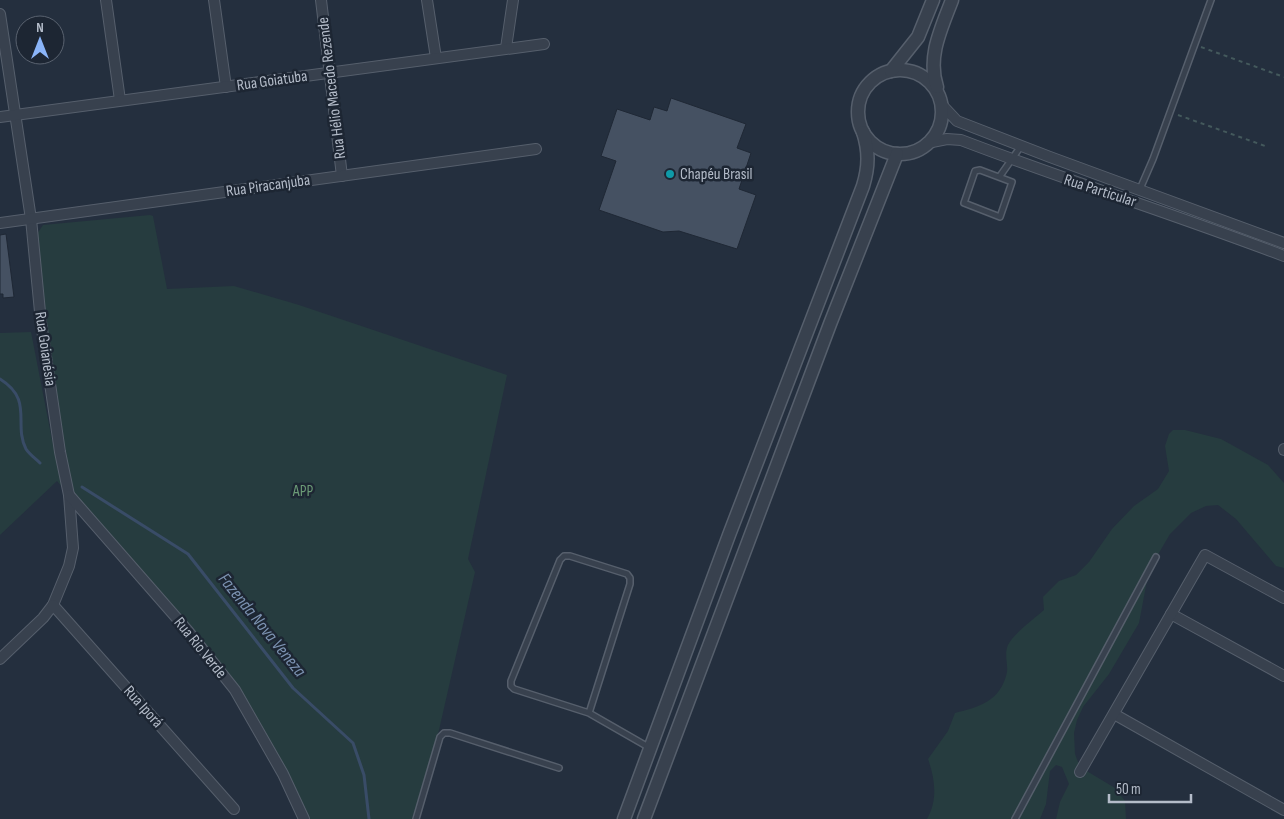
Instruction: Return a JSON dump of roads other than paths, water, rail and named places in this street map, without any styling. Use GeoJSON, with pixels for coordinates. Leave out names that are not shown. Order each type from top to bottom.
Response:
{"type":"FeatureCollection","features":[{"type":"Feature","properties":{"kind":"street"},"geometry":{"type":"LineString","coordinates":[[106,0],[120,100]]}},
{"type":"Feature","properties":{"kind":"street"},"geometry":{"type":"LineString","coordinates":[[214,0],[226,88]]}},
{"type":"Feature","properties":{"kind":"street","name":"Rua Hélio Macedo Rezende"},"geometry":{"type":"LineString","coordinates":[[321,0],[342,176]]}},
{"type":"Feature","properties":{"kind":"street"},"geometry":{"type":"LineString","coordinates":[[427,0],[436,58]]}},
{"type":"Feature","properties":{"kind":"street"},"geometry":{"type":"LineString","coordinates":[[506,48],[513,0]]}},
{"type":"Feature","properties":{"kind":"street"},"geometry":{"type":"LineString","coordinates":[[891,71],[918,37],[933,0]]}},
{"type":"Feature","properties":{"kind":"street"},"geometry":{"type":"LineString","coordinates":[[863,132],[877,147],[897,154],[918,150],[935,137],[940,127],[941,100],[933,76],[932,62],[934,49],[952,0]]}},
{"type":"Feature","properties":{"kind":"street","name":"Rua Goianésia"},"geometry":{"type":"LineString","coordinates":[[0,14],[31,219],[41,322],[60,452],[69,495],[73,548],[69,566],[53,605],[43,618],[0,659]]}},
{"type":"Feature","properties":{"kind":"street","name":"Rua Goiatuba"},"geometry":{"type":"LineString","coordinates":[[0,117],[544,44]]}},
{"type":"Feature","properties":{"kind":"street"},"geometry":{"type":"LineString","coordinates":[[624,819],[728,535],[863,186],[868,160],[867,145],[858,115],[864,90],[875,78],[891,71],[901,70],[919,74],[934,86],[941,100]]}},
{"type":"Feature","properties":{"kind":"street","name":"Rua Particular"},"geometry":{"type":"LineString","coordinates":[[941,100],[957,121],[1050,158],[1140,189],[1207,209],[1280,241]]}},
{"type":"Feature","properties":{"kind":"street","name":"Rua Particular"},"geometry":{"type":"LineString","coordinates":[[927,143],[947,139],[961,140],[1044,172],[1284,256]]}},
{"type":"Feature","properties":{"kind":"street","name":"Rua Piracanjuba"},"geometry":{"type":"LineString","coordinates":[[0,222],[536,149]]}},
{"type":"Feature","properties":{"kind":"street"},"geometry":{"type":"LineString","coordinates":[[644,819],[830,324],[897,154]]}},
{"type":"Feature","properties":{"kind":"street"},"geometry":{"type":"LineString","coordinates":[[1044,172],[1050,158]]}},
{"type":"Feature","properties":{"kind":"street","name":"Rua Rio Verde"},"geometry":{"type":"LineString","coordinates":[[69,495],[188,631],[235,690],[284,774],[304,819]]}},
{"type":"Feature","properties":{"kind":"street"},"geometry":{"type":"LineString","coordinates":[[1080,772],[1204,555],[1284,598]]}},
{"type":"Feature","properties":{"kind":"street","name":"Rua Iporá"},"geometry":{"type":"LineString","coordinates":[[53,605],[234,808]]}},
{"type":"Feature","properties":{"kind":"street"},"geometry":{"type":"LineString","coordinates":[[1171,614],[1284,676]]}},
{"type":"Feature","properties":{"kind":"street"},"geometry":{"type":"LineString","coordinates":[[1114,714],[1284,810]]}},
{"type":"Feature","properties":{"kind":"lane"},"geometry":{"type":"LineString","coordinates":[[1140,189],[1211,0]]}},
{"type":"Feature","properties":{"kind":"lane"},"geometry":{"type":"LineString","coordinates":[[1000,176],[1010,159],[1021,146]]}},
{"type":"Feature","properties":{"kind":"lane"},"geometry":{"type":"LineString","coordinates":[[980,170],[1000,176],[1012,184],[1000,217],[964,203],[975,171],[980,170]]}},
{"type":"Feature","properties":{"kind":"lane","name":"Rua Particular"},"geometry":{"type":"LineString","coordinates":[[1272,252],[1280,241]]}},
{"type":"Feature","properties":{"kind":"lane"},"geometry":{"type":"LineString","coordinates":[[589,713],[630,584],[630,578],[617,571],[570,556],[564,556],[553,577],[511,681],[511,686],[514,689],[589,713],[650,748]]}},
{"type":"Feature","properties":{"kind":"lane"},"geometry":{"type":"LineString","coordinates":[[1015,819],[1156,557]]}},
{"type":"Feature","properties":{"kind":"lane"},"geometry":{"type":"LineString","coordinates":[[416,819],[440,737],[444,733],[450,733],[559,768]]}},
{"type":"Feature","properties":{"kind":"waterway"},"geometry":{"type":"LineString","coordinates":[[0,379],[17,395],[21,412],[21,430],[26,449],[40,463]]}},
{"type":"Feature","properties":{"kind":"waterway","name":"Fazenda Nova Veneza"},"geometry":{"type":"LineString","coordinates":[[82,487],[188,554],[293,688],[353,743],[364,775],[369,819]]}},
{"type":"Feature","properties":{"kind":"place","name":"Chapéu Brasil"},"geometry":{"type":"Point","coordinates":[670,174]}},
{"type":"Feature","properties":{"kind":"park label","name":"APP"},"geometry":{"type":"Point","coordinates":[303,491]}}]}
